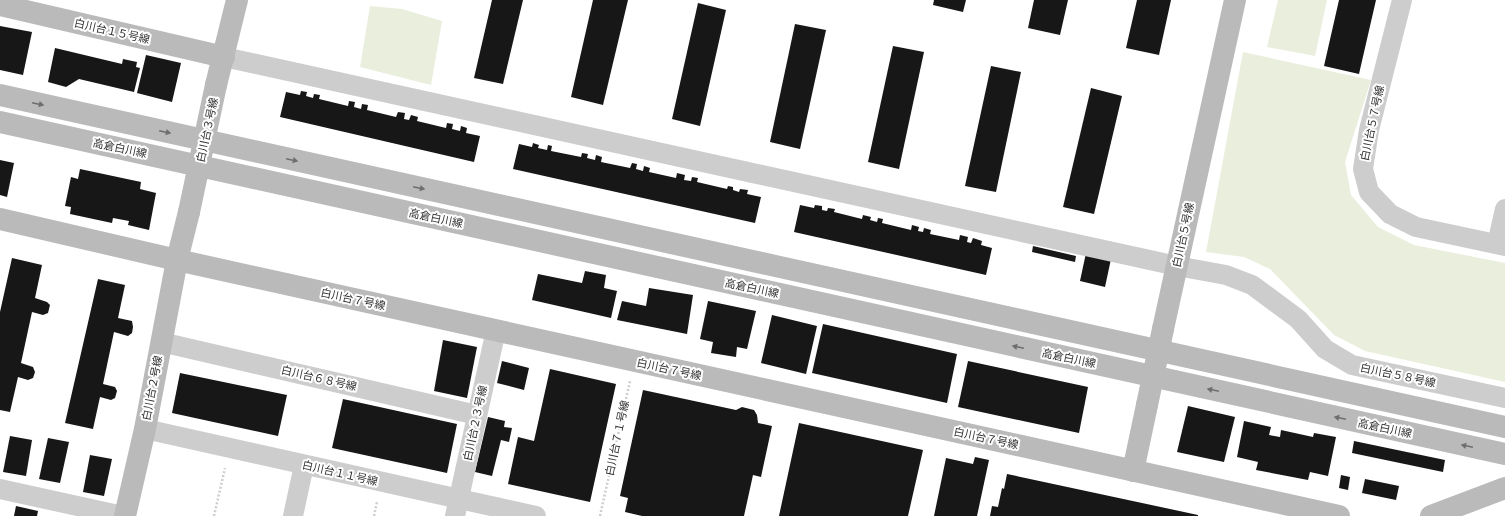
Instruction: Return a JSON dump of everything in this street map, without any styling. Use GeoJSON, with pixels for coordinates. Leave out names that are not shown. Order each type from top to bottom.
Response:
{"type":"FeatureCollection","features":[{"type":"Feature","properties":{"kind":"street","name":"白川台３号線"},"geometry":{"type":"LineString","coordinates":[[177,260],[189,212],[216,85],[237,0]]}},
{"type":"Feature","properties":{"kind":"street","name":"白川台５号線"},"geometry":{"type":"LineString","coordinates":[[1133,471],[1234,0]]}},
{"type":"Feature","properties":{"kind":"street","name":"白川台５７号線"},"geometry":{"type":"LineString","coordinates":[[1402,0],[1369,130],[1363,169],[1368,192],[1390,214],[1416,227],[1501,245]]}},
{"type":"Feature","properties":{"kind":"street","name":"白川台１５号線"},"geometry":{"type":"LineString","coordinates":[[0,5],[224,56]]}},
{"type":"Feature","properties":{"kind":"street","name":"白川台５８号線"},"geometry":{"type":"LineString","coordinates":[[224,56],[1177,266],[1226,275],[1252,285],[1298,319],[1325,349],[1352,365],[1505,398]]}},
{"type":"Feature","properties":{"kind":"street"},"geometry":{"type":"LineString","coordinates":[[0,95],[1505,427]]}},
{"type":"Feature","properties":{"kind":"street","name":"高倉白川線"},"geometry":{"type":"LineString","coordinates":[[0,122],[1505,454]]}},
{"type":"Feature","properties":{"kind":"street"},"geometry":{"type":"LineString","coordinates":[[1501,245],[1505,209]]}},
{"type":"Feature","properties":{"kind":"street","name":"白川台７号線"},"geometry":{"type":"LineString","coordinates":[[0,219],[177,260],[1133,471],[1285,510],[1339,516]]}},
{"type":"Feature","properties":{"kind":"street","name":"白川台２号線"},"geometry":{"type":"LineString","coordinates":[[124,516],[145,429],[177,260]]}},
{"type":"Feature","properties":{"kind":"street","name":"白川台２３号線"},"geometry":{"type":"LineString","coordinates":[[457,507],[496,330]]}},
{"type":"Feature","properties":{"kind":"street","name":"白川台６８号線"},"geometry":{"type":"LineString","coordinates":[[161,342],[477,415]]}},
{"type":"Feature","properties":{"kind":"street","name":"白川台１１号線"},"geometry":{"type":"LineString","coordinates":[[145,429],[304,465],[457,507],[536,516]]}},
{"type":"Feature","properties":{"kind":"street"},"geometry":{"type":"LineString","coordinates":[[293,516],[304,465]]}},
{"type":"Feature","properties":{"kind":"street"},"geometry":{"type":"LineString","coordinates":[[1431,516],[1505,488]]}},
{"type":"Feature","properties":{"kind":"street"},"geometry":{"type":"LineString","coordinates":[[0,489],[124,516]]}},
{"type":"Feature","properties":{"kind":"path","name":"白川台７１号線"},"geometry":{"type":"LineString","coordinates":[[600,516],[634,361]]}},
{"type":"Feature","properties":{"kind":"path"},"geometry":{"type":"LineString","coordinates":[[214,516],[229,448]]}},
{"type":"Feature","properties":{"kind":"green space"},"geometry":{"type":"Polygon","coordinates":[[[1278,0],[1327,0],[1315,56],[1267,47],[1278,0]]]}},
{"type":"Feature","properties":{"kind":"green space"},"geometry":{"type":"Polygon","coordinates":[[[370,6],[402,9],[442,21],[431,85],[360,67],[370,6]]]}},
{"type":"Feature","properties":{"kind":"green space"},"geometry":{"type":"Polygon","coordinates":[[[1243,52],[1371,80],[1345,162],[1351,195],[1378,227],[1414,245],[1505,263],[1505,382],[1365,351],[1334,335],[1270,269],[1244,257],[1206,252],[1243,52]]]}},
{"type":"Feature","properties":{"kind":"building"},"geometry":{"type":"Polygon","coordinates":[[[492,0],[523,0],[503,84],[474,78],[492,0]]]}},
{"type":"Feature","properties":{"kind":"building"},"geometry":{"type":"Polygon","coordinates":[[[593,0],[628,0],[603,105],[571,97],[593,0]]]}},
{"type":"Feature","properties":{"kind":"building"},"geometry":{"type":"Polygon","coordinates":[[[934,0],[966,0],[963,12],[933,5],[934,0]]]}},
{"type":"Feature","properties":{"kind":"building"},"geometry":{"type":"Polygon","coordinates":[[[1034,0],[1068,0],[1060,35],[1028,28],[1034,0]]]}},
{"type":"Feature","properties":{"kind":"building"},"geometry":{"type":"Polygon","coordinates":[[[1137,0],[1171,0],[1159,55],[1126,48],[1137,0]]]}},
{"type":"Feature","properties":{"kind":"building"},"geometry":{"type":"Polygon","coordinates":[[[1339,0],[1376,0],[1359,74],[1324,66],[1339,0]]]}},
{"type":"Feature","properties":{"kind":"building"},"geometry":{"type":"Polygon","coordinates":[[[698,3],[726,10],[700,126],[672,119],[698,3]]]}},
{"type":"Feature","properties":{"kind":"building"},"geometry":{"type":"Polygon","coordinates":[[[795,24],[826,30],[800,149],[770,142],[795,24]]]}},
{"type":"Feature","properties":{"kind":"building"},"geometry":{"type":"Polygon","coordinates":[[[0,26],[32,32],[23,75],[0,70],[0,26]]]}},
{"type":"Feature","properties":{"kind":"building"},"geometry":{"type":"Polygon","coordinates":[[[893,46],[924,52],[899,169],[868,162],[893,46]]]}},
{"type":"Feature","properties":{"kind":"building"},"geometry":{"type":"Polygon","coordinates":[[[55,48],[122,64],[123,59],[137,62],[136,67],[140,68],[134,92],[79,79],[66,87],[48,82],[55,48]]]}},
{"type":"Feature","properties":{"kind":"building"},"geometry":{"type":"Polygon","coordinates":[[[146,55],[181,63],[172,102],[137,93],[146,55]]]}},
{"type":"Feature","properties":{"kind":"building"},"geometry":{"type":"Polygon","coordinates":[[[991,66],[1021,72],[996,192],[965,186],[991,66]]]}},
{"type":"Feature","properties":{"kind":"building"},"geometry":{"type":"Polygon","coordinates":[[[1091,88],[1122,96],[1094,214],[1063,207],[1091,88]]]}},
{"type":"Feature","properties":{"kind":"building"},"geometry":{"type":"Polygon","coordinates":[[[301,91],[307,92],[306,96],[313,98],[314,94],[320,95],[319,99],[348,106],[349,101],[355,102],[354,107],[361,109],[362,104],[368,105],[367,110],[396,117],[398,112],[405,113],[404,119],[409,120],[411,115],[418,117],[417,121],[446,128],[447,123],[453,124],[452,129],[460,131],[461,126],[467,128],[466,133],[480,136],[474,162],[280,117],[286,92],[300,95],[301,91]]]}},
{"type":"Feature","properties":{"kind":"building"},"geometry":{"type":"Polygon","coordinates":[[[533,143],[539,145],[538,148],[547,150],[548,145],[552,146],[551,151],[581,157],[582,153],[588,154],[587,158],[595,160],[596,155],[602,157],[601,162],[630,168],[632,163],[637,164],[636,169],[643,171],[644,166],[650,168],[649,172],[676,178],[677,173],[685,175],[684,180],[691,181],[692,177],[698,178],[697,182],[727,189],[728,186],[733,187],[733,190],[739,192],[740,189],[748,190],[747,194],[761,197],[755,223],[513,169],[519,144],[532,147],[533,143]]]}},
{"type":"Feature","properties":{"kind":"building"},"geometry":{"type":"Polygon","coordinates":[[[0,160],[14,163],[7,197],[0,195],[0,160]]]}},
{"type":"Feature","properties":{"kind":"building"},"geometry":{"type":"Polygon","coordinates":[[[80,169],[141,182],[140,189],[156,193],[149,230],[128,225],[129,221],[113,218],[112,223],[70,214],[71,207],[65,206],[71,177],[78,179],[80,169]]]}},
{"type":"Feature","properties":{"kind":"building"},"geometry":{"type":"Polygon","coordinates":[[[800,205],[814,208],[815,205],[822,206],[822,210],[827,211],[828,208],[835,209],[834,212],[862,219],[863,215],[871,217],[870,220],[877,222],[878,218],[883,219],[882,223],[911,230],[912,225],[919,227],[918,231],[923,232],[924,228],[931,230],[930,234],[959,240],[960,235],[968,237],[967,242],[971,243],[973,238],[982,241],[981,245],[992,248],[986,275],[794,232],[800,205]]]}},
{"type":"Feature","properties":{"kind":"building"},"geometry":{"type":"Polygon","coordinates":[[[1033,246],[1076,256],[1075,262],[1032,252],[1033,246]]]}},
{"type":"Feature","properties":{"kind":"building"},"geometry":{"type":"Polygon","coordinates":[[[1086,253],[1111,259],[1105,287],[1080,281],[1086,253]]]}},
{"type":"Feature","properties":{"kind":"building"},"geometry":{"type":"Polygon","coordinates":[[[12,258],[42,265],[35,298],[47,302],[50,305],[48,313],[43,315],[32,312],[21,363],[33,367],[35,372],[33,378],[28,380],[18,377],[10,412],[0,410],[0,312],[12,258]]]}},
{"type":"Feature","properties":{"kind":"building"},"geometry":{"type":"Polygon","coordinates":[[[585,271],[606,275],[604,288],[617,291],[611,318],[532,300],[538,274],[582,283],[585,271]]]}},
{"type":"Feature","properties":{"kind":"building"},"geometry":{"type":"Polygon","coordinates":[[[98,279],[125,285],[118,318],[132,321],[133,327],[132,333],[128,336],[114,332],[103,384],[115,387],[117,391],[115,398],[111,400],[100,397],[93,429],[65,423],[98,279]]]}},
{"type":"Feature","properties":{"kind":"building"},"geometry":{"type":"Polygon","coordinates":[[[649,288],[693,295],[687,334],[617,320],[622,301],[646,306],[649,288]]]}},
{"type":"Feature","properties":{"kind":"building"},"geometry":{"type":"Polygon","coordinates":[[[708,301],[756,311],[747,349],[737,347],[736,357],[711,353],[713,342],[700,339],[708,301]]]}},
{"type":"Feature","properties":{"kind":"building"},"geometry":{"type":"Polygon","coordinates":[[[772,315],[817,326],[806,374],[761,363],[772,315]]]}},
{"type":"Feature","properties":{"kind":"building"},"geometry":{"type":"Polygon","coordinates":[[[823,324],[957,354],[947,403],[812,373],[823,324]]]}},
{"type":"Feature","properties":{"kind":"building"},"geometry":{"type":"Polygon","coordinates":[[[443,340],[477,347],[467,398],[434,391],[443,340]]]}},
{"type":"Feature","properties":{"kind":"building"},"geometry":{"type":"Polygon","coordinates":[[[502,361],[529,368],[524,390],[497,383],[502,361]]]}},
{"type":"Feature","properties":{"kind":"building"},"geometry":{"type":"Polygon","coordinates":[[[968,361],[1088,387],[1079,433],[958,407],[968,361]]]}},
{"type":"Feature","properties":{"kind":"building"},"geometry":{"type":"Polygon","coordinates":[[[550,369],[616,384],[590,502],[508,484],[518,437],[534,441],[550,369]]]}},
{"type":"Feature","properties":{"kind":"building"},"geometry":{"type":"Polygon","coordinates":[[[180,373],[287,395],[278,436],[172,413],[180,373]]]}},
{"type":"Feature","properties":{"kind":"building"},"geometry":{"type":"Polygon","coordinates":[[[643,390],[736,410],[742,407],[754,410],[757,415],[758,423],[772,426],[761,477],[753,475],[744,516],[642,516],[625,512],[628,498],[620,496],[643,390]]]}},
{"type":"Feature","properties":{"kind":"building"},"geometry":{"type":"Polygon","coordinates":[[[343,399],[457,424],[447,473],[332,448],[343,399]]]}},
{"type":"Feature","properties":{"kind":"building"},"geometry":{"type":"Polygon","coordinates":[[[1188,406],[1235,417],[1224,462],[1177,452],[1188,406]]]}},
{"type":"Feature","properties":{"kind":"building"},"geometry":{"type":"Polygon","coordinates":[[[488,417],[505,421],[504,427],[512,428],[509,442],[501,440],[492,476],[475,472],[488,417]]]}},
{"type":"Feature","properties":{"kind":"building"},"geometry":{"type":"Polygon","coordinates":[[[1244,421],[1271,427],[1269,435],[1280,437],[1281,430],[1313,437],[1314,433],[1336,437],[1328,476],[1310,472],[1308,480],[1256,470],[1258,462],[1237,457],[1244,421]]]}},
{"type":"Feature","properties":{"kind":"building"},"geometry":{"type":"Polygon","coordinates":[[[799,423],[923,450],[908,516],[779,516],[799,423]]]}},
{"type":"Feature","properties":{"kind":"building"},"geometry":{"type":"Polygon","coordinates":[[[10,436],[32,440],[26,476],[3,472],[10,436]]]}},
{"type":"Feature","properties":{"kind":"building"},"geometry":{"type":"Polygon","coordinates":[[[48,438],[69,442],[60,483],[39,479],[48,438]]]}},
{"type":"Feature","properties":{"kind":"building"},"geometry":{"type":"Polygon","coordinates":[[[1354,441],[1445,460],[1443,472],[1352,453],[1354,441]]]}},
{"type":"Feature","properties":{"kind":"building"},"geometry":{"type":"Polygon","coordinates":[[[90,455],[112,459],[104,496],[83,492],[90,455]]]}},
{"type":"Feature","properties":{"kind":"building"},"geometry":{"type":"Polygon","coordinates":[[[975,457],[989,460],[977,516],[934,516],[946,458],[973,464],[975,457]]]}},
{"type":"Feature","properties":{"kind":"building"},"geometry":{"type":"Polygon","coordinates":[[[1007,474],[1198,516],[990,516],[992,506],[998,507],[1007,474]]]}},
{"type":"Feature","properties":{"kind":"building"},"geometry":{"type":"Polygon","coordinates":[[[1341,475],[1350,477],[1348,490],[1339,488],[1341,475]]]}},
{"type":"Feature","properties":{"kind":"building"},"geometry":{"type":"Polygon","coordinates":[[[1365,479],[1399,486],[1396,500],[1362,493],[1365,479]]]}},
{"type":"Feature","properties":{"kind":"building"},"geometry":{"type":"Polygon","coordinates":[[[16,506],[38,511],[37,516],[14,516],[16,506]]]}}]}
